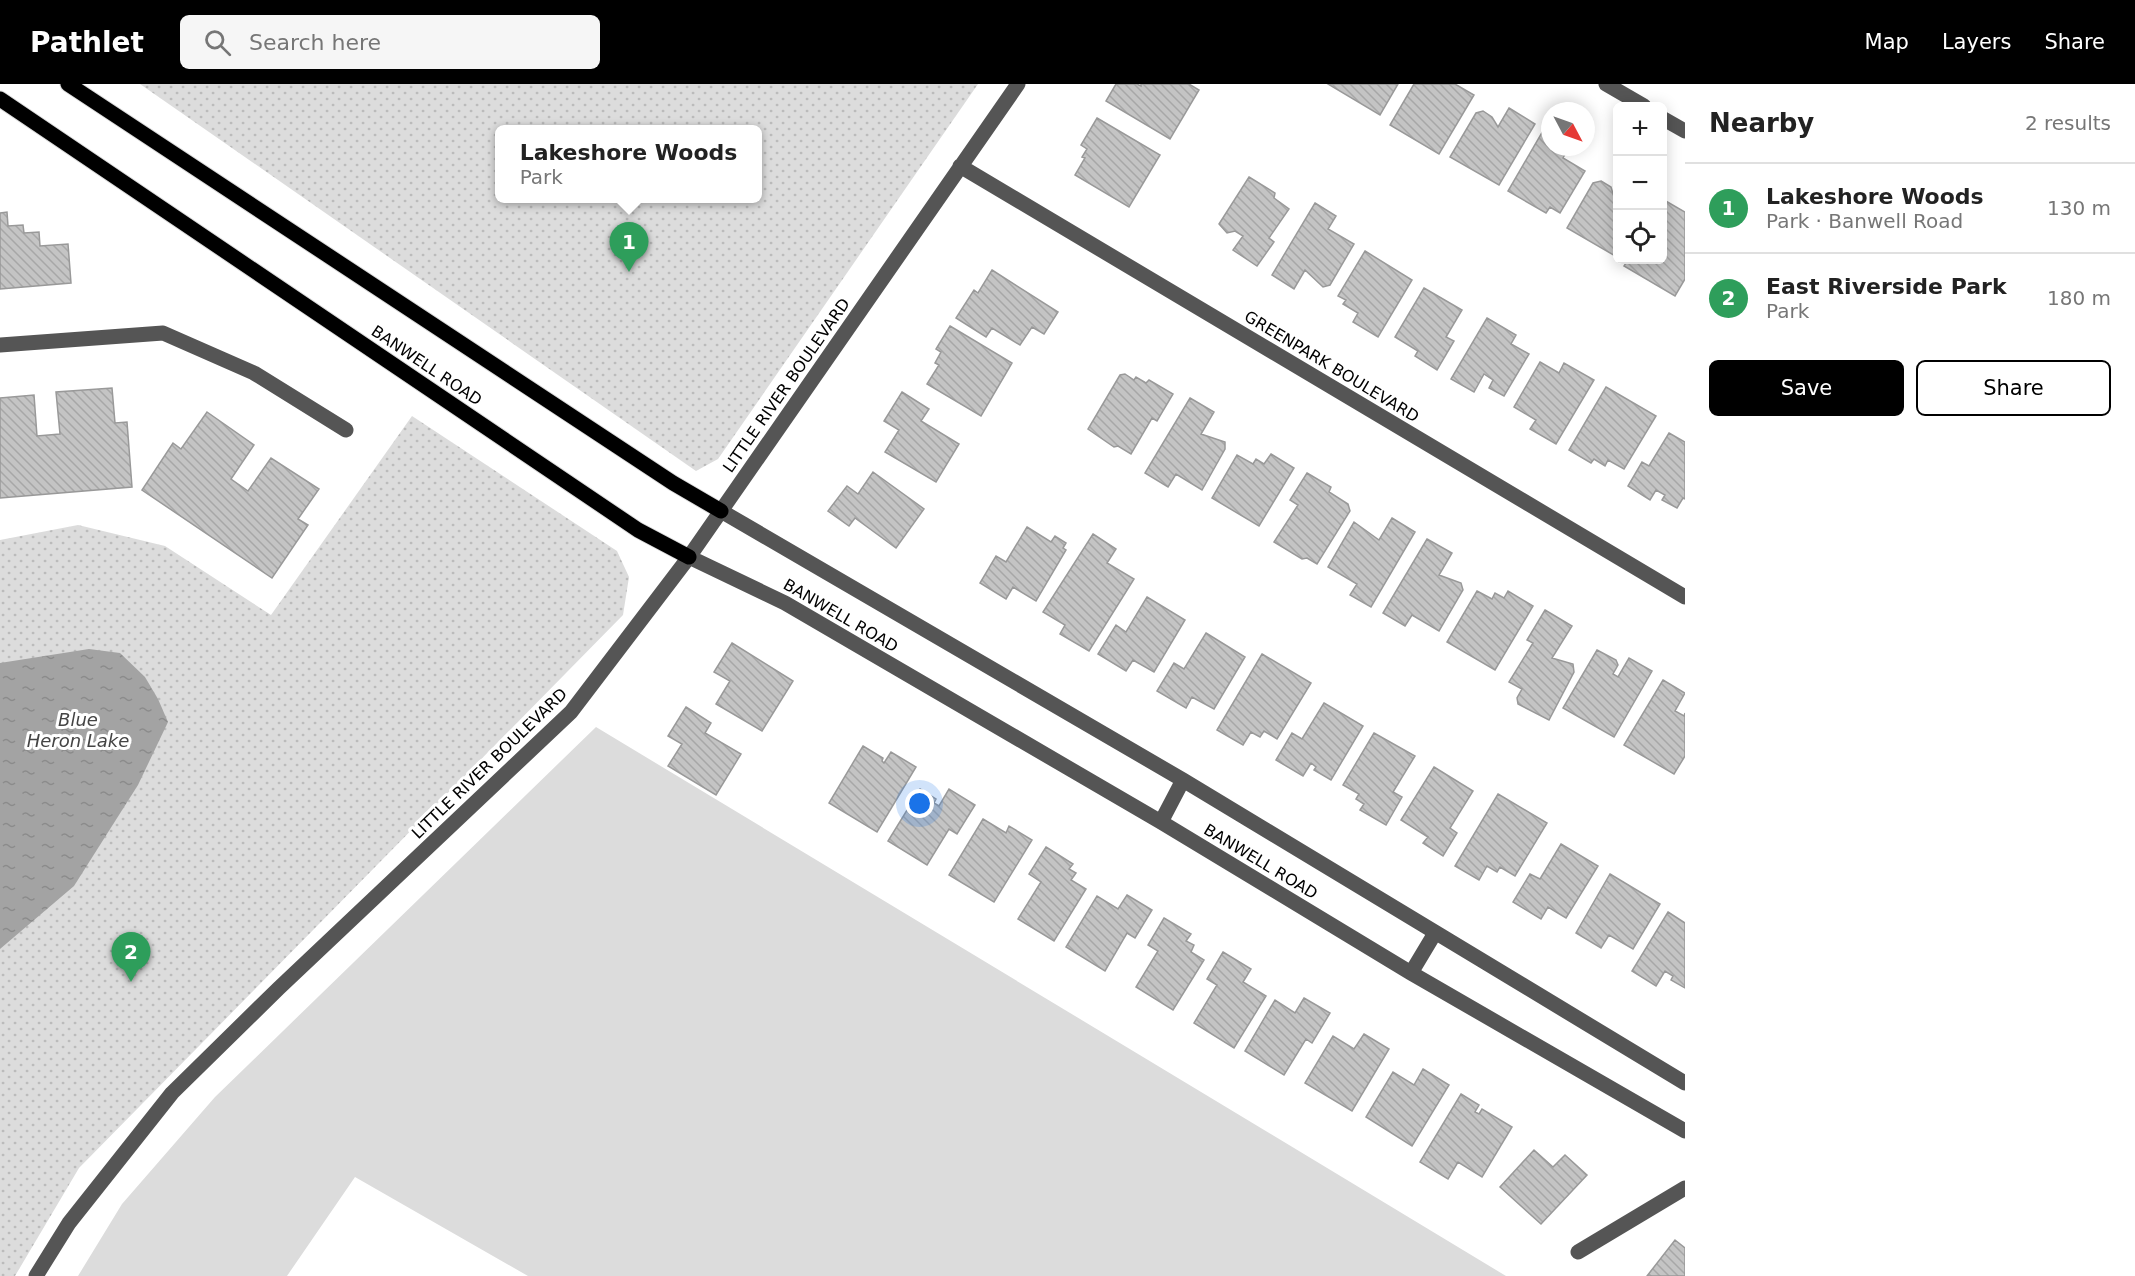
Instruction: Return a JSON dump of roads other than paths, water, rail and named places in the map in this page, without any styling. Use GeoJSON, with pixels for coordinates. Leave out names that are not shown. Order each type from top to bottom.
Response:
{"type":"FeatureCollection","features":[{"type":"Feature","properties":{"kind":"main road","name":"BANWELL ROAD"},"geometry":{"type":"LineString","coordinates":[[68,84],[673,483],[721,511]]}},
{"type":"Feature","properties":{"kind":"main road","name":"BANWELL ROAD"},"geometry":{"type":"LineString","coordinates":[[0,99],[638,530],[689,557]]}},
{"type":"Feature","properties":{"kind":"street","name":"LITTLE RIVER BOULEVARD"},"geometry":{"type":"LineString","coordinates":[[36,1276],[69,1223],[172,1094],[279,988],[571,712],[689,557],[1018,84]]}},
{"type":"Feature","properties":{"kind":"street"},"geometry":{"type":"LineString","coordinates":[[1606,84],[1637,102]]}},
{"type":"Feature","properties":{"kind":"street"},"geometry":{"type":"LineString","coordinates":[[1667,121],[1685,131]]}},
{"type":"Feature","properties":{"kind":"street","name":"GREENPARK BOULEVARD"},"geometry":{"type":"LineString","coordinates":[[960,166],[1685,597]]}},
{"type":"Feature","properties":{"kind":"street"},"geometry":{"type":"LineString","coordinates":[[0,345],[164,333],[254,373],[346,430]]}},
{"type":"Feature","properties":{"kind":"street","name":"BANWELL ROAD"},"geometry":{"type":"LineString","coordinates":[[721,511],[1183,780],[1685,1083]]}},
{"type":"Feature","properties":{"kind":"street","name":"BANWELL ROAD"},"geometry":{"type":"LineString","coordinates":[[689,557],[785,603],[1161,822],[1411,973],[1685,1131]]}},
{"type":"Feature","properties":{"kind":"street"},"geometry":{"type":"LineString","coordinates":[[1161,822],[1183,780]]}},
{"type":"Feature","properties":{"kind":"street"},"geometry":{"type":"LineString","coordinates":[[1411,973],[1435,933]]}},
{"type":"Feature","properties":{"kind":"street"},"geometry":{"type":"LineString","coordinates":[[1578,1252],[1685,1188]]}},
{"type":"Feature","properties":{"kind":"water","name":"Blue Heron Lake"},"geometry":{"type":"Polygon","coordinates":[[[89,649],[120,653],[145,677],[168,722],[138,785],[74,886],[0,949],[0,663],[89,649]]]}},
{"type":"Feature","properties":{"kind":"place","name":"Lakeshore Woods"},"geometry":{"type":"Point","coordinates":[629,272]}},
{"type":"Feature","properties":{"kind":"place","name":"East Riverside Park"},"geometry":{"type":"Point","coordinates":[131,982]}}]}
